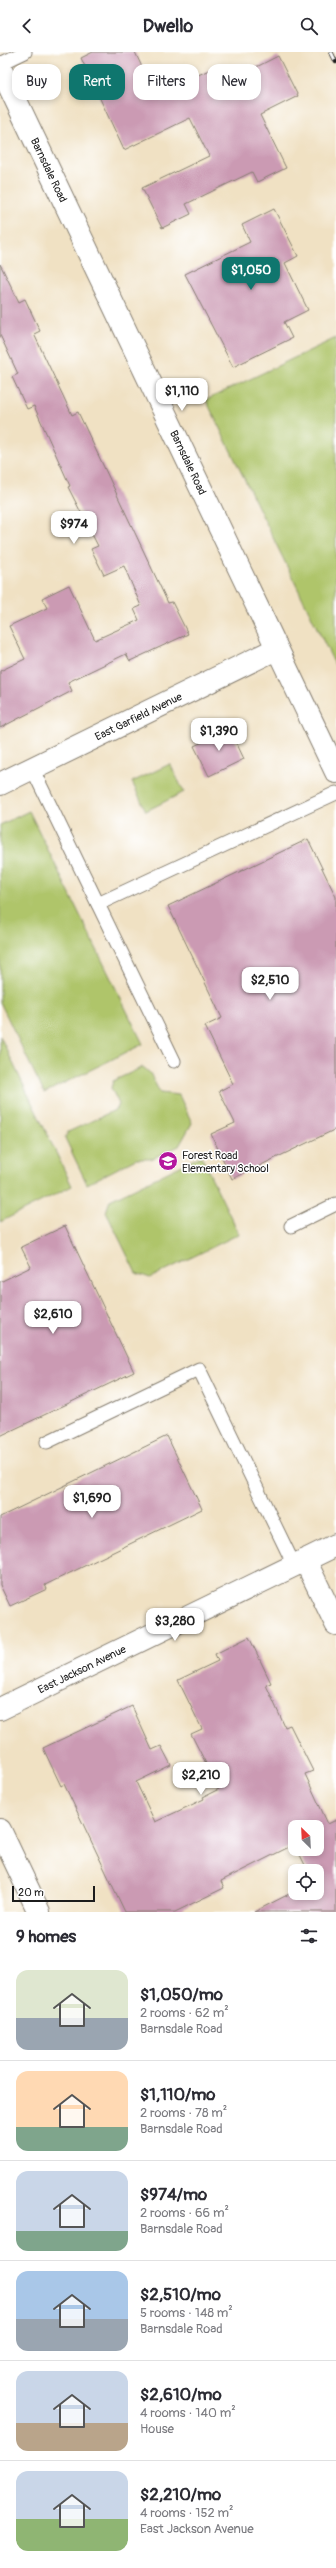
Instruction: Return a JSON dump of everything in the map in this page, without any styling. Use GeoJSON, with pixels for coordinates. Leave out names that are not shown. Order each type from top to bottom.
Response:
{"type":"FeatureCollection","features":[{"type":"Feature","properties":{"kind":"street","name":"Barnsdale Road"},"geometry":{"type":"LineString","coordinates":[[0,66],[276,649],[336,772]]}},
{"type":"Feature","properties":{"kind":"street","name":"East Garfield Avenue"},"geometry":{"type":"LineString","coordinates":[[0,784],[276,649]]}},
{"type":"Feature","properties":{"kind":"street","name":"East Jackson Avenue"},"geometry":{"type":"LineString","coordinates":[[0,1709],[336,1545]]}},
{"type":"Feature","properties":{"kind":"street"},"geometry":{"type":"LineString","coordinates":[[299,1562],[336,1624]]}},
{"type":"Feature","properties":{"kind":"street"},"geometry":{"type":"LineString","coordinates":[[0,1830],[39,1912]]}},
{"type":"Feature","properties":{"kind":"lane"},"geometry":{"type":"LineString","coordinates":[[0,66],[25,52]]}},
{"type":"Feature","properties":{"kind":"lane"},"geometry":{"type":"LineString","coordinates":[[32,768],[174,1061]]}},
{"type":"Feature","properties":{"kind":"lane"},"geometry":{"type":"LineString","coordinates":[[98,904],[336,793]]}},
{"type":"Feature","properties":{"kind":"lane"},"geometry":{"type":"LineString","coordinates":[[291,1226],[336,1204]]}},
{"type":"Feature","properties":{"kind":"lane"},"geometry":{"type":"LineString","coordinates":[[47,1442],[199,1369],[299,1562]]}},
{"type":"Feature","properties":{"kind":"green space"},"geometry":{"type":"Polygon","coordinates":[[[336,338],[336,667],[206,400],[336,338]]]}},
{"type":"Feature","properties":{"kind":"green space"},"geometry":{"type":"Polygon","coordinates":[[[170,764],[184,792],[146,811],[132,782],[170,764]]]}},
{"type":"Feature","properties":{"kind":"green space"},"geometry":{"type":"Polygon","coordinates":[[[29,811],[143,1044],[44,1093],[0,1002],[0,825],[29,811]]]}},
{"type":"Feature","properties":{"kind":"green space"},"geometry":{"type":"Polygon","coordinates":[[[0,1036],[72,1186],[0,1222],[0,1036]]]}},
{"type":"Feature","properties":{"kind":"green space"},"geometry":{"type":"Polygon","coordinates":[[[143,1067],[150,1073],[160,1093],[179,1095],[192,1123],[179,1146],[151,1159],[136,1159],[87,1184],[65,1138],[68,1132],[117,1109],[119,1104],[111,1088],[113,1081],[143,1067]]]}},
{"type":"Feature","properties":{"kind":"green space"},"geometry":{"type":"Polygon","coordinates":[[[201,1156],[239,1234],[150,1278],[136,1273],[106,1212],[110,1200],[201,1156]]]}},
{"type":"Feature","properties":{"kind":"building"},"geometry":{"type":"Polygon","coordinates":[[[93,52],[135,52],[141,64],[133,64],[133,100],[199,100],[199,75],[207,71],[207,100],[261,100],[261,65],[278,56],[298,96],[260,115],[286,168],[257,182],[252,172],[186,204],[191,214],[162,228],[142,188],[209,156],[190,118],[124,150],[101,100],[125,100],[125,64],[84,64],[81,58],[93,52]]]}},
{"type":"Feature","properties":{"kind":"building"},"geometry":{"type":"Polygon","coordinates":[[[274,209],[298,256],[285,263],[308,310],[284,322],[292,338],[233,367],[185,274],[250,242],[242,225],[274,209]]]}},
{"type":"Feature","properties":{"kind":"building"},"geometry":{"type":"Polygon","coordinates":[[[0,264],[19,302],[25,299],[40,331],[34,334],[72,415],[78,412],[168,603],[172,602],[188,634],[130,661],[126,654],[68,682],[72,691],[0,728],[0,671],[25,659],[9,626],[47,608],[42,598],[69,585],[95,640],[139,620],[134,609],[141,606],[124,566],[104,575],[91,549],[98,546],[68,487],[70,486],[34,406],[27,409],[12,377],[18,374],[0,335],[0,264]]]}},
{"type":"Feature","properties":{"kind":"building"},"geometry":{"type":"Polygon","coordinates":[[[230,729],[244,759],[209,776],[194,746],[230,729]]]}},
{"type":"Feature","properties":{"kind":"building"},"geometry":{"type":"Polygon","coordinates":[[[308,839],[336,897],[336,1129],[232,1179],[211,1134],[235,1123],[219,1091],[233,1084],[205,1026],[222,1018],[168,906],[308,839]]]}},
{"type":"Feature","properties":{"kind":"building"},"geometry":{"type":"Polygon","coordinates":[[[65,1226],[134,1372],[0,1436],[0,1282],[31,1267],[21,1247],[65,1226]]]}},
{"type":"Feature","properties":{"kind":"building"},"geometry":{"type":"Polygon","coordinates":[[[167,1436],[202,1509],[45,1585],[47,1589],[10,1606],[0,1585],[0,1517],[167,1436]]]}},
{"type":"Feature","properties":{"kind":"building"},"geometry":{"type":"Polygon","coordinates":[[[249,1637],[271,1683],[266,1685],[285,1727],[290,1725],[313,1771],[305,1774],[328,1824],[336,1820],[336,1912],[254,1912],[288,1895],[288,1900],[324,1900],[324,1864],[304,1864],[300,1856],[324,1856],[324,1820],[288,1820],[288,1848],[221,1881],[224,1888],[175,1912],[125,1912],[64,1784],[61,1786],[43,1748],[132,1706],[152,1750],[161,1746],[171,1765],[136,1782],[155,1822],[204,1799],[203,1797],[219,1789],[191,1734],[202,1729],[178,1680],[218,1661],[215,1654],[249,1637]]]}},
{"type":"Feature","properties":{"kind":"railway"},"geometry":{"type":"LineString","coordinates":[[331,52],[336,62]]}},
{"type":"Feature","properties":{"kind":"place","name":"Forest Road Elementary School"},"geometry":{"type":"Point","coordinates":[168,1161]}}]}
